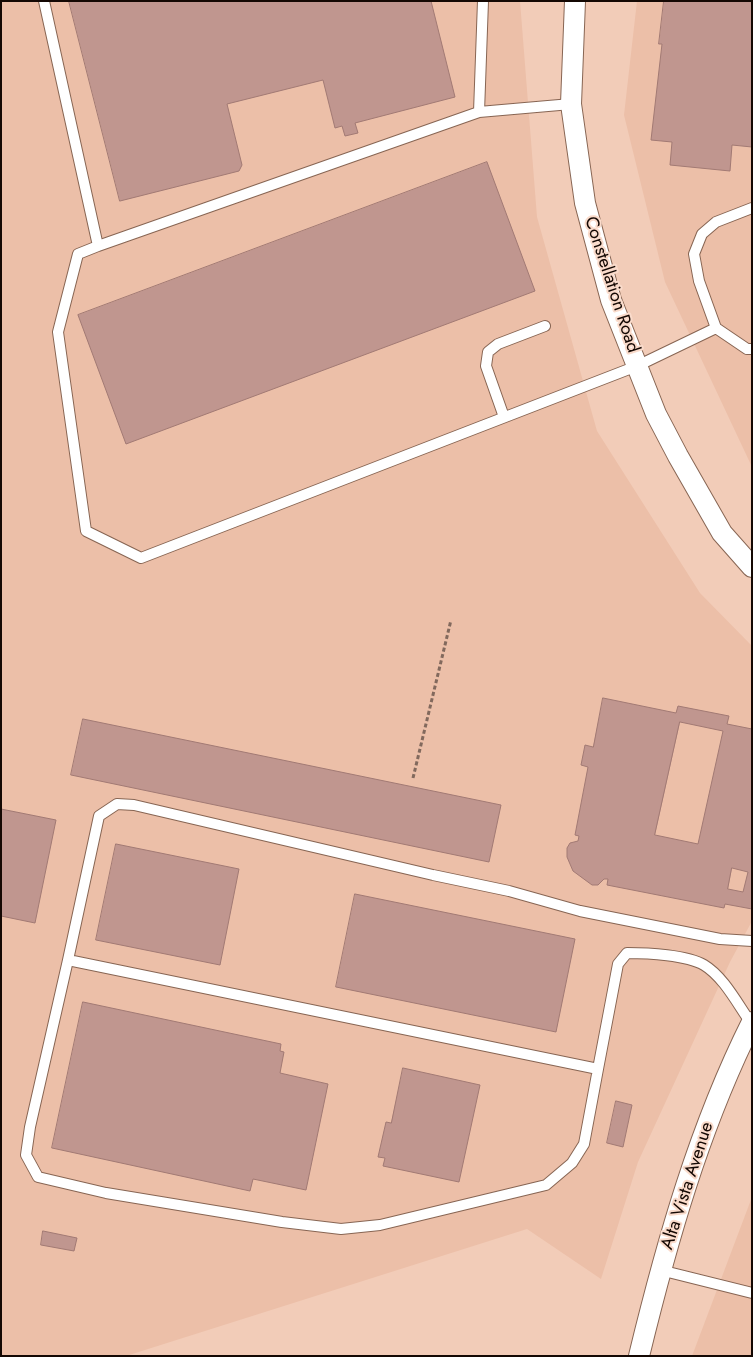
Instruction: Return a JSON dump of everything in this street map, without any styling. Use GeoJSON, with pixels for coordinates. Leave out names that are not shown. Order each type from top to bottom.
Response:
{"type":"FeatureCollection","features":[{"type":"Feature","properties":{"kind":"street","name":"Constellation Road"},"geometry":{"type":"LineString","coordinates":[[575,1],[571,104],[585,203],[611,300],[656,414],[687,473],[722,533],[752,567]]}},
{"type":"Feature","properties":{"kind":"street","name":"Alta Vista Avenue"},"geometry":{"type":"LineString","coordinates":[[639,1356],[660,1270],[693,1159],[734,1058],[752,1022]]}},
{"type":"Feature","properties":{"kind":"lane"},"geometry":{"type":"LineString","coordinates":[[44,1],[98,246]]}},
{"type":"Feature","properties":{"kind":"lane"},"geometry":{"type":"LineString","coordinates":[[479,112],[483,1]]}},
{"type":"Feature","properties":{"kind":"lane"},"geometry":{"type":"LineString","coordinates":[[571,104],[479,112],[78,254],[58,332],[86,531],[141,558],[636,366],[716,328]]}},
{"type":"Feature","properties":{"kind":"lane"},"geometry":{"type":"LineString","coordinates":[[752,208],[716,222],[702,234],[694,254],[699,281],[716,328],[747,349],[752,349]]}},
{"type":"Feature","properties":{"kind":"lane"},"geometry":{"type":"LineString","coordinates":[[504,418],[486,366],[488,352],[498,344],[545,326]]}},
{"type":"Feature","properties":{"kind":"lane"},"geometry":{"type":"LineString","coordinates":[[752,940],[720,939],[580,911],[508,891],[134,805],[117,804],[99,816],[30,1127],[26,1155],[38,1177],[106,1193],[282,1222],[341,1229],[380,1225],[546,1184],[572,1163],[584,1144],[618,964],[627,953],[649,954],[703,964],[714,973],[752,1022]]}},
{"type":"Feature","properties":{"kind":"lane"},"geometry":{"type":"LineString","coordinates":[[68,960],[598,1069]]}},
{"type":"Feature","properties":{"kind":"lane"},"geometry":{"type":"LineString","coordinates":[[660,1270],[751,1290]]}},
{"type":"Feature","properties":{"kind":"path"},"geometry":{"type":"LineString","coordinates":[[414,778],[451,620]]}},
{"type":"Feature","properties":{"kind":"shaded area"},"geometry":{"type":"Polygon","coordinates":[[[1,1],[520,1],[537,217],[597,431],[700,593],[752,646],[752,921],[730,962],[638,1162],[601,1279],[527,1229],[126,1356],[1,1356],[1,1]]]}},
{"type":"Feature","properties":{"kind":"shaded area"},"geometry":{"type":"Polygon","coordinates":[[[637,1],[752,1],[752,467],[665,282],[624,115],[637,1]]]}},
{"type":"Feature","properties":{"kind":"shaded area"},"geometry":{"type":"Polygon","coordinates":[[[752,1197],[752,1356],[692,1356],[752,1197]]]}},
{"type":"Feature","properties":{"kind":"building"},"geometry":{"type":"Polygon","coordinates":[[[69,1],[431,1],[455,97],[355,123],[358,133],[345,136],[342,126],[335,128],[323,80],[227,104],[242,165],[239,171],[120,201],[69,1]]]}},
{"type":"Feature","properties":{"kind":"building"},"geometry":{"type":"Polygon","coordinates":[[[664,1],[752,1],[752,147],[732,145],[730,171],[670,165],[672,142],[651,140],[662,44],[659,44],[664,1]]]}},
{"type":"Feature","properties":{"kind":"building"},"geometry":{"type":"Polygon","coordinates":[[[487,162],[535,291],[126,444],[78,315],[487,162]]]}},
{"type":"Feature","properties":{"kind":"building"},"geometry":{"type":"Polygon","coordinates":[[[603,698],[676,713],[678,706],[729,716],[727,724],[752,729],[752,909],[725,904],[724,908],[607,885],[608,879],[604,879],[598,885],[592,885],[573,871],[567,857],[567,848],[570,843],[578,841],[579,836],[575,835],[588,767],[581,765],[585,745],[593,747],[603,698]],[[680,722],[655,835],[698,844],[723,731],[680,722]],[[732,868],[728,889],[743,892],[748,872],[732,868]]]}},
{"type":"Feature","properties":{"kind":"building"},"geometry":{"type":"Polygon","coordinates":[[[83,719],[501,805],[489,862],[71,775],[83,719]]]}},
{"type":"Feature","properties":{"kind":"building"},"geometry":{"type":"Polygon","coordinates":[[[1,809],[56,820],[35,923],[1,916],[1,809]]]}},
{"type":"Feature","properties":{"kind":"building"},"geometry":{"type":"Polygon","coordinates":[[[116,844],[239,869],[220,965],[96,940],[116,844]]]}},
{"type":"Feature","properties":{"kind":"building"},"geometry":{"type":"Polygon","coordinates":[[[355,894],[575,939],[556,1032],[336,987],[355,894]]]}},
{"type":"Feature","properties":{"kind":"building"},"geometry":{"type":"Polygon","coordinates":[[[83,1002],[281,1044],[280,1051],[284,1052],[280,1073],[328,1084],[306,1190],[253,1179],[250,1191],[52,1148],[83,1002]]]}},
{"type":"Feature","properties":{"kind":"building"},"geometry":{"type":"Polygon","coordinates":[[[403,1068],[480,1085],[459,1182],[383,1166],[385,1158],[378,1157],[386,1122],[391,1123],[403,1068]]]}},
{"type":"Feature","properties":{"kind":"building"},"geometry":{"type":"Polygon","coordinates":[[[616,1101],[632,1105],[623,1147],[607,1143],[616,1101]]]}},
{"type":"Feature","properties":{"kind":"building"},"geometry":{"type":"Polygon","coordinates":[[[43,1231],[77,1238],[74,1251],[41,1245],[43,1231]]]}}]}
